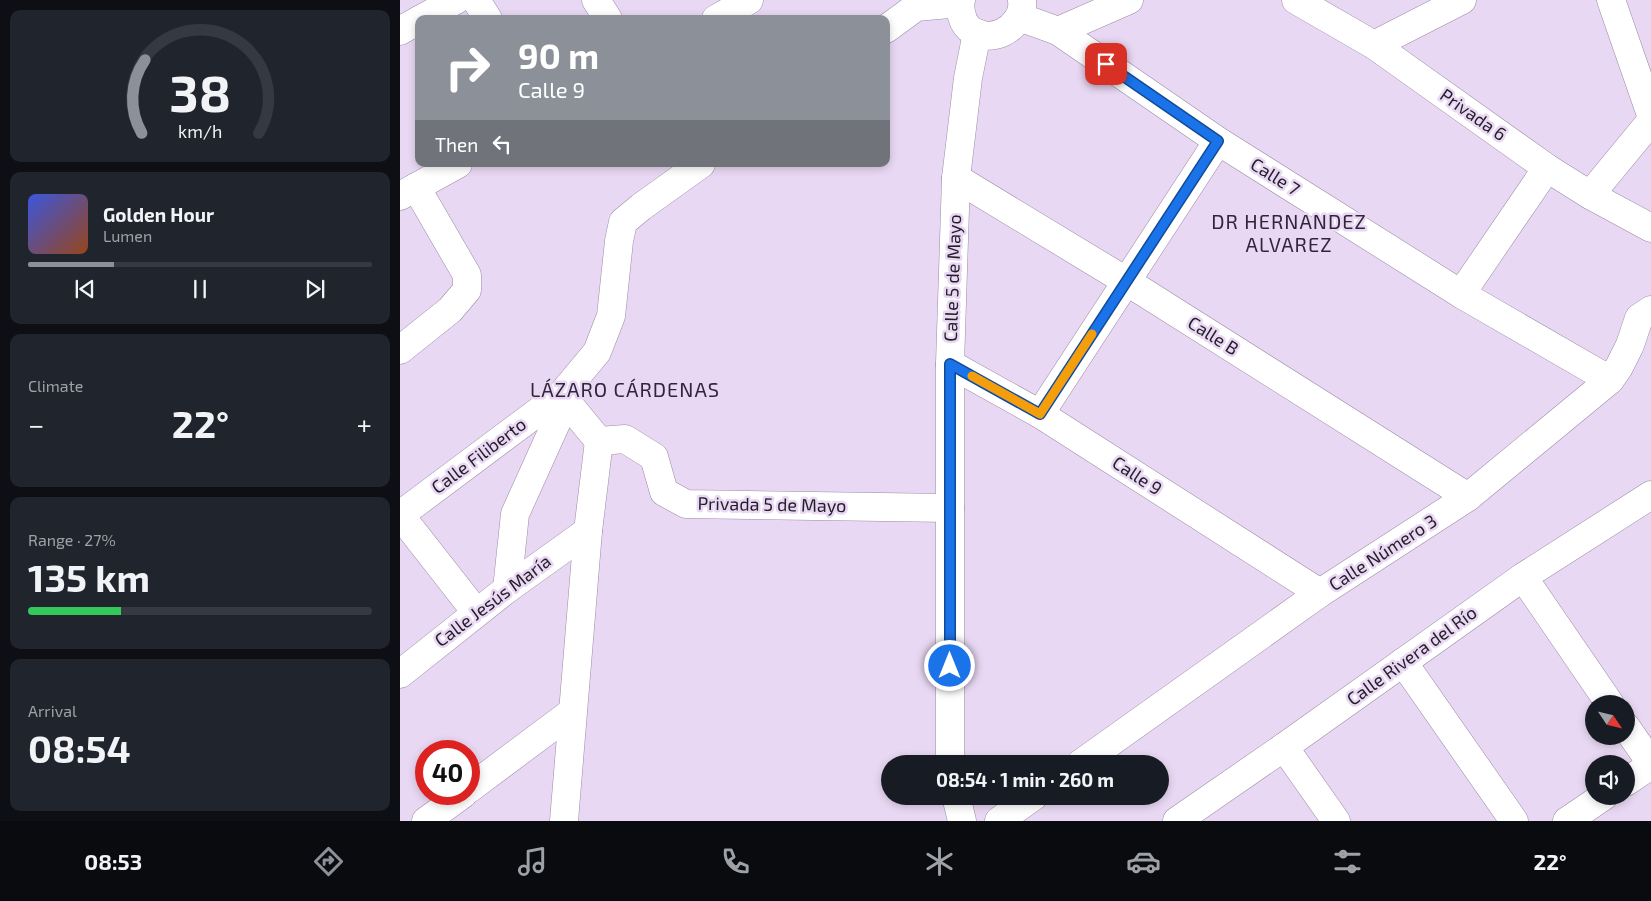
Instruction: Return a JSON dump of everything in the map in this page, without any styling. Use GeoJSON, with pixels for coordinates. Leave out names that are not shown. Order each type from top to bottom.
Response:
{"type":"FeatureCollection","features":[{"type":"Feature","properties":{"kind":"street"},"geometry":{"type":"LineString","coordinates":[[429,15],[456,0]]}},
{"type":"Feature","properties":{"kind":"street"},"geometry":{"type":"LineString","coordinates":[[476,0],[485,15]]}},
{"type":"Feature","properties":{"kind":"street"},"geometry":{"type":"LineString","coordinates":[[596,0],[605,15]]}},
{"type":"Feature","properties":{"kind":"street"},"geometry":{"type":"LineString","coordinates":[[723,15],[750,0]]}},
{"type":"Feature","properties":{"kind":"street"},"geometry":{"type":"LineString","coordinates":[[1058,30],[1128,0]]}},
{"type":"Feature","properties":{"kind":"street","name":"Privada 6"},"geometry":{"type":"LineString","coordinates":[[1296,0],[1374,45],[1547,168],[1590,195],[1651,228]]}},
{"type":"Feature","properties":{"kind":"street"},"geometry":{"type":"LineString","coordinates":[[1374,45],[1462,0]]}},
{"type":"Feature","properties":{"kind":"street"},"geometry":{"type":"LineString","coordinates":[[1611,0],[1651,115]]}},
{"type":"Feature","properties":{"kind":"street"},"geometry":{"type":"LineString","coordinates":[[890,26],[916,7],[960,2],[962,20],[970,29],[990,36],[1000,35],[1012,28],[1020,9]]}},
{"type":"Feature","properties":{"kind":"street","name":"Calle 7"},"geometry":{"type":"LineString","coordinates":[[1020,9],[1058,30],[1218,141],[1461,294],[1610,380]]}},
{"type":"Feature","properties":{"kind":"street"},"geometry":{"type":"LineString","coordinates":[[400,30],[415,22]]}},
{"type":"Feature","properties":{"kind":"street","name":"Calle 5 de Mayo"},"geometry":{"type":"LineString","coordinates":[[950,755],[950,364],[956,178],[968,78],[977,33]]}},
{"type":"Feature","properties":{"kind":"street"},"geometry":{"type":"LineString","coordinates":[[1590,195],[1651,121]]}},
{"type":"Feature","properties":{"kind":"street"},"geometry":{"type":"LineString","coordinates":[[1040,414],[1218,141]]}},
{"type":"Feature","properties":{"kind":"street"},"geometry":{"type":"LineString","coordinates":[[400,350],[450,310],[468,290],[467,275],[408,192],[453,167]]}},
{"type":"Feature","properties":{"kind":"street","name":"Calle Filiberto"},"geometry":{"type":"LineString","coordinates":[[400,515],[564,398],[597,352],[611,316],[619,241],[623,222],[697,167]]}},
{"type":"Feature","properties":{"kind":"street"},"geometry":{"type":"LineString","coordinates":[[1461,294],[1547,168]]}},
{"type":"Feature","properties":{"kind":"street","name":"Calle B"},"geometry":{"type":"LineString","coordinates":[[956,178],[1126,281],[1468,497]]}},
{"type":"Feature","properties":{"kind":"street","name":"Calle Número 3"},"geometry":{"type":"LineString","coordinates":[[1093,755],[1320,593],[1468,497],[1610,380],[1619,368],[1645,314],[1651,293]]}},
{"type":"Feature","properties":{"kind":"street","name":"Calle 9"},"geometry":{"type":"LineString","coordinates":[[950,364],[1040,414],[1320,593]]}},
{"type":"Feature","properties":{"kind":"street"},"geometry":{"type":"LineString","coordinates":[[507,589],[515,514],[564,398],[599,442],[588,531],[564,821]]}},
{"type":"Feature","properties":{"kind":"street","name":"Privada 5 de Mayo"},"geometry":{"type":"LineString","coordinates":[[599,442],[625,439],[654,457],[664,492],[686,504],[950,508]]}},
{"type":"Feature","properties":{"kind":"street","name":"Calle Rivera del Río"},"geometry":{"type":"LineString","coordinates":[[1177,821],[1523,577],[1647,506]]}},
{"type":"Feature","properties":{"kind":"street"},"geometry":{"type":"LineString","coordinates":[[400,515],[476,612]]}},
{"type":"Feature","properties":{"kind":"street","name":"Calle Jesús María"},"geometry":{"type":"LineString","coordinates":[[400,674],[476,612],[588,531]]}},
{"type":"Feature","properties":{"kind":"street"},"geometry":{"type":"LineString","coordinates":[[1523,577],[1604,695]]}},
{"type":"Feature","properties":{"kind":"street"},"geometry":{"type":"LineString","coordinates":[[1403,662],[1514,821]]}},
{"type":"Feature","properties":{"kind":"street"},"geometry":{"type":"LineString","coordinates":[[480,781],[572,712]]}},
{"type":"Feature","properties":{"kind":"street"},"geometry":{"type":"LineString","coordinates":[[1635,740],[1651,764],[1635,776]]}},
{"type":"Feature","properties":{"kind":"street"},"geometry":{"type":"LineString","coordinates":[[1284,747],[1336,821]]}},
{"type":"Feature","properties":{"kind":"street"},"geometry":{"type":"LineString","coordinates":[[426,821],[448,805]]}},
{"type":"Feature","properties":{"kind":"street"},"geometry":{"type":"LineString","coordinates":[[958,805],[962,821]]}},
{"type":"Feature","properties":{"kind":"street"},"geometry":{"type":"LineString","coordinates":[[999,821],[1021,805]]}},
{"type":"Feature","properties":{"kind":"street"},"geometry":{"type":"LineString","coordinates":[[1567,821],[1591,805]]}},
{"type":"Feature","properties":{"kind":"slow traffic"},"geometry":{"type":"LineString","coordinates":[[972,376],[1040,414],[1092,334]]}},
{"type":"Feature","properties":{"kind":"district","name":"DR HERNANDEZ ALVAREZ"},"geometry":{"type":"Point","coordinates":[1289,234]}},
{"type":"Feature","properties":{"kind":"district","name":"LÁZARO CÁRDENAS"},"geometry":{"type":"Point","coordinates":[625,390]}},
{"type":"Feature","properties":{"kind":"route"},"geometry":{"type":"LineString","coordinates":[[950,666],[950,364],[1040,414],[1218,141],[1106,64]]}}]}
